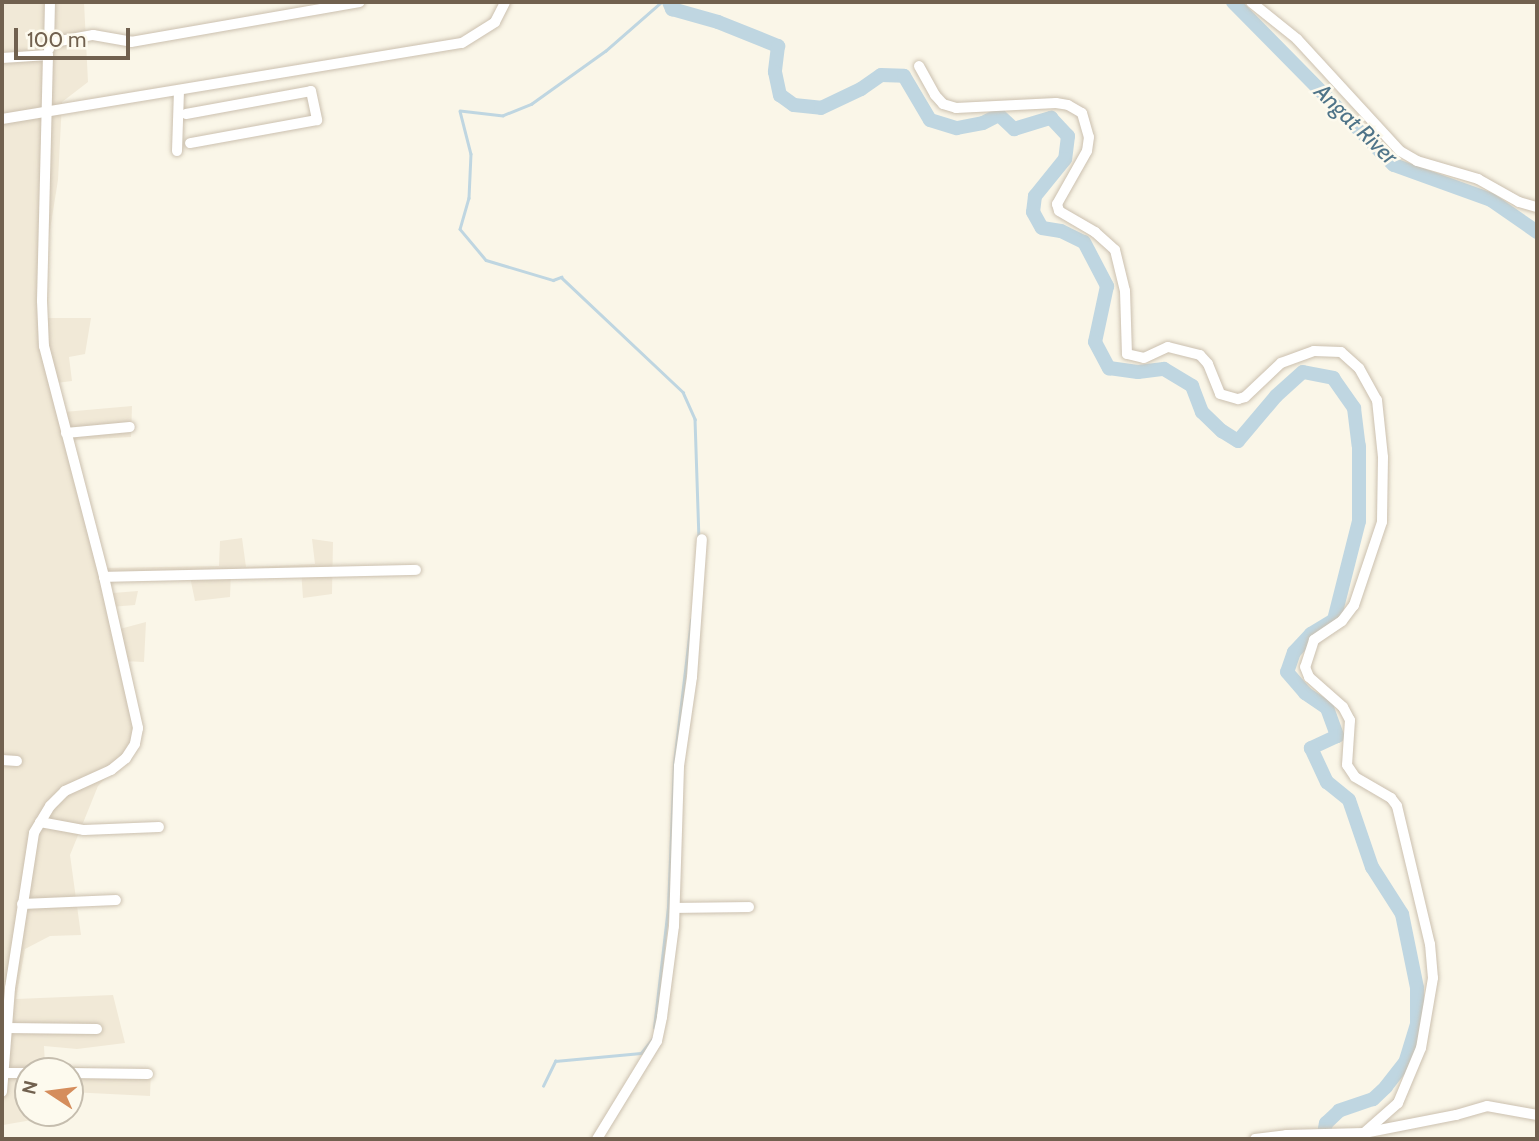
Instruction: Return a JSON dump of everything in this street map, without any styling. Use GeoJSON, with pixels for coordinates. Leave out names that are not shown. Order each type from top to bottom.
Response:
{"type":"FeatureCollection","features":[{"type":"Feature","properties":{"kind":"street"},"geometry":{"type":"LineString","coordinates":[[2,1092],[5,1028],[32,843],[40,822],[65,791],[122,762],[136,740],[137,718],[104,577],[44,346],[42,314],[50,2]]}},
{"type":"Feature","properties":{"kind":"street"},"geometry":{"type":"LineString","coordinates":[[2,58],[48,49],[93,35],[131,41],[360,2]]}},
{"type":"Feature","properties":{"kind":"street"},"geometry":{"type":"LineString","coordinates":[[2,118],[47,113],[462,43],[495,22],[505,2]]}},
{"type":"Feature","properties":{"kind":"street"},"geometry":{"type":"LineString","coordinates":[[1251,2],[1297,39],[1400,151],[1416,161],[1457,171],[1519,202],[1537,207]]}},
{"type":"Feature","properties":{"kind":"street"},"geometry":{"type":"LineString","coordinates":[[919,66],[934,95],[943,104],[956,107],[1026,107],[1056,103],[1068,105],[1082,113],[1089,137],[1087,151],[1057,204],[1059,211],[1095,232],[1115,250],[1125,291],[1127,354],[1144,358],[1168,347],[1200,355],[1208,364],[1220,394],[1238,399],[1245,397],[1281,363],[1314,351],[1341,352],[1360,368],[1377,400],[1383,457],[1382,522],[1354,605],[1342,621],[1314,640],[1305,667],[1309,677],[1343,707],[1350,720],[1347,765],[1355,777],[1391,798],[1396,806],[1430,944],[1433,978],[1417,1059],[1398,1103],[1364,1133]]}},
{"type":"Feature","properties":{"kind":"street"},"geometry":{"type":"LineString","coordinates":[[257,78],[260,100]]}},
{"type":"Feature","properties":{"kind":"street"},"geometry":{"type":"LineString","coordinates":[[177,151],[179,91]]}},
{"type":"Feature","properties":{"kind":"street"},"geometry":{"type":"LineString","coordinates":[[186,114],[311,91],[317,120],[190,144]]}},
{"type":"Feature","properties":{"kind":"street"},"geometry":{"type":"LineString","coordinates":[[66,433],[130,426]]}},
{"type":"Feature","properties":{"kind":"street"},"geometry":{"type":"LineString","coordinates":[[597,1139],[659,1037],[675,908],[679,766],[699,651],[702,539]]}},
{"type":"Feature","properties":{"kind":"street"},"geometry":{"type":"LineString","coordinates":[[104,577],[416,570]]}},
{"type":"Feature","properties":{"kind":"street"},"geometry":{"type":"LineString","coordinates":[[2,761],[17,761]]}},
{"type":"Feature","properties":{"kind":"street"},"geometry":{"type":"LineString","coordinates":[[40,822],[84,830],[159,827]]}},
{"type":"Feature","properties":{"kind":"street"},"geometry":{"type":"LineString","coordinates":[[22,904],[116,900]]}},
{"type":"Feature","properties":{"kind":"street"},"geometry":{"type":"LineString","coordinates":[[675,908],[749,907]]}},
{"type":"Feature","properties":{"kind":"street"},"geometry":{"type":"LineString","coordinates":[[5,1028],[97,1029]]}},
{"type":"Feature","properties":{"kind":"street"},"geometry":{"type":"LineString","coordinates":[[4,1073],[14,1073]]}},
{"type":"Feature","properties":{"kind":"street"},"geometry":{"type":"LineString","coordinates":[[84,1073],[148,1074]]}},
{"type":"Feature","properties":{"kind":"street"},"geometry":{"type":"LineString","coordinates":[[1255,1139],[1317,1133],[1364,1133],[1456,1115],[1487,1105],[1537,1115]]}},
{"type":"Feature","properties":{"kind":"shaded area"},"geometry":{"type":"Polygon","coordinates":[[[2,2],[84,2],[88,82],[62,102],[58,180],[41,286],[43,318],[91,318],[85,354],[69,357],[72,381],[56,383],[64,412],[132,406],[131,437],[74,440],[104,568],[219,566],[220,541],[242,538],[246,567],[315,564],[312,539],[333,542],[332,594],[303,598],[301,570],[231,571],[230,597],[195,601],[189,572],[107,575],[113,593],[138,591],[135,605],[110,607],[116,630],[146,622],[144,662],[123,661],[140,722],[124,759],[98,786],[70,855],[81,935],[50,936],[25,949],[16,999],[113,995],[125,1043],[77,1049],[44,1046],[45,1057],[14,1057],[14,1123],[3,1125],[2,1133],[2,2]]]}},
{"type":"Feature","properties":{"kind":"shaded area"},"geometry":{"type":"Polygon","coordinates":[[[84,1067],[151,1071],[150,1096],[84,1093],[84,1067]]]}},
{"type":"Feature","properties":{"kind":"waterway"},"geometry":{"type":"LineString","coordinates":[[662,2],[606,51],[532,104],[503,116],[460,111],[471,154],[469,198],[460,229],[486,260],[553,280],[561,277],[683,392],[695,419],[699,537]]}},
{"type":"Feature","properties":{"kind":"waterway"},"geometry":{"type":"LineString","coordinates":[[669,2],[672,9],[718,22],[778,46],[775,72],[780,95],[794,105],[821,108],[861,89],[881,75],[904,76],[930,120],[957,128],[983,123],[999,115],[1014,129],[1051,118],[1068,136],[1065,159],[1035,196],[1033,212],[1042,228],[1061,231],[1084,242],[1107,286],[1095,342],[1109,368],[1138,372],[1164,369],[1192,386],[1202,412],[1222,431],[1238,441],[1276,396],[1303,372],[1333,378],[1354,408],[1359,446],[1359,521],[1334,620],[1311,634],[1294,652],[1287,672],[1305,693],[1327,708],[1337,736],[1311,748],[1327,782],[1349,800],[1372,867],[1402,914],[1417,988],[1417,1024],[1406,1061],[1386,1087],[1373,1099],[1339,1111],[1326,1123],[1323,1139]]}},
{"type":"Feature","properties":{"kind":"waterway","name":"Angat River"},"geometry":{"type":"LineString","coordinates":[[1233,2],[1394,165],[1491,200],[1537,232]]}},
{"type":"Feature","properties":{"kind":"waterway"},"geometry":{"type":"LineString","coordinates":[[654,1028],[668,907],[674,763],[691,620]]}},
{"type":"Feature","properties":{"kind":"waterway"},"geometry":{"type":"LineString","coordinates":[[543,1086],[555,1061],[641,1053],[653,1038]]}}]}
